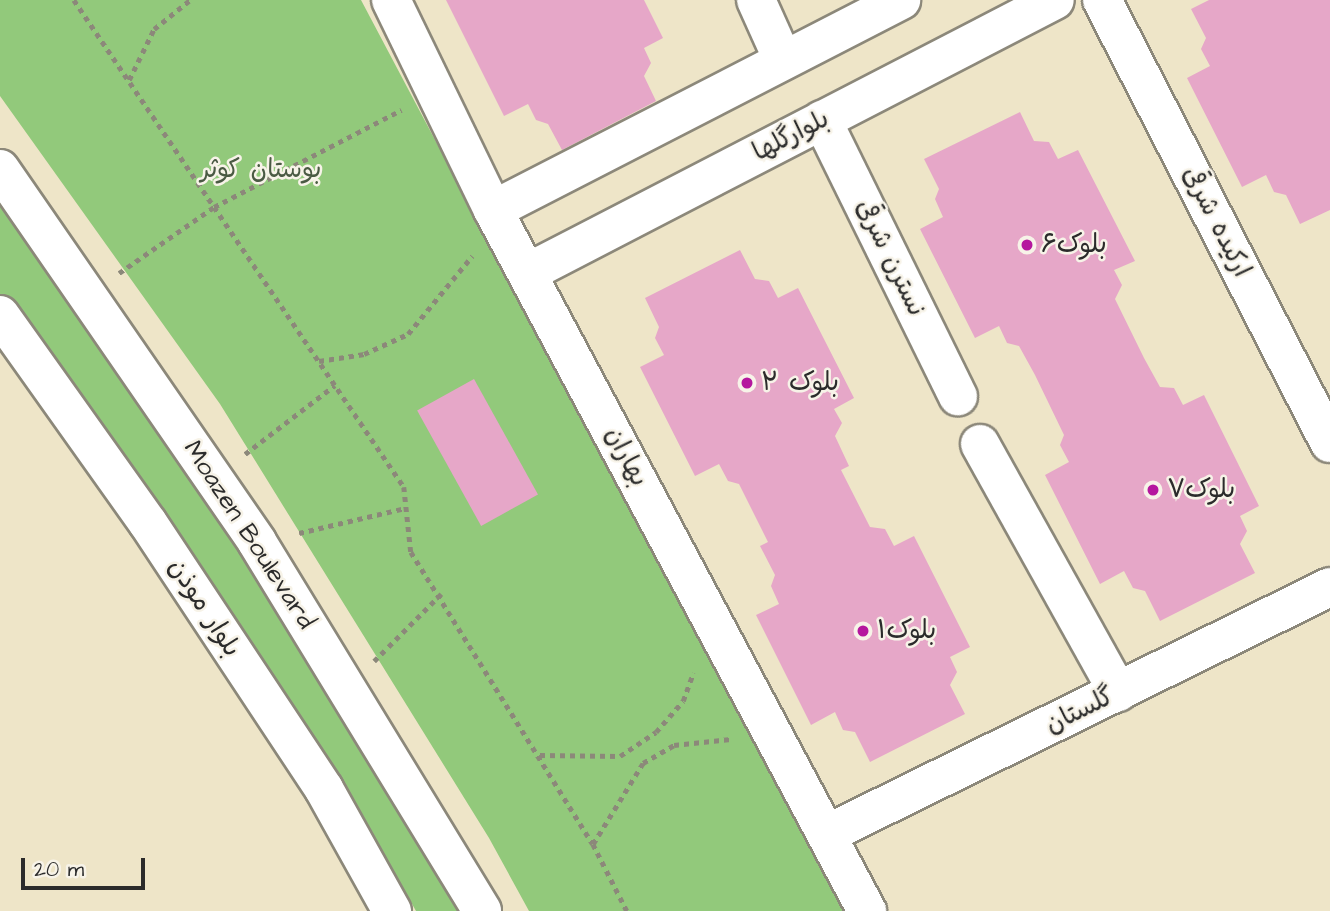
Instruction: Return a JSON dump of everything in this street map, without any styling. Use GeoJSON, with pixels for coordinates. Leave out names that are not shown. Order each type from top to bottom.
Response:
{"type":"FeatureCollection","features":[{"type":"Feature","properties":{"kind":"street","name":"بهاران"},"geometry":{"type":"LineString","coordinates":[[391,0],[493,211],[829,833],[867,911]]}},
{"type":"Feature","properties":{"kind":"street"},"geometry":{"type":"LineString","coordinates":[[756,0],[783,60]]}},
{"type":"Feature","properties":{"kind":"street"},"geometry":{"type":"LineString","coordinates":[[493,211],[901,0]]}},
{"type":"Feature","properties":{"kind":"street","name":"بلوارگلها"},"geometry":{"type":"LineString","coordinates":[[527,273],[1055,0]]}},
{"type":"Feature","properties":{"kind":"street","name":"ارکیده شرقی"},"geometry":{"type":"LineString","coordinates":[[1102,0],[1330,443]]}},
{"type":"Feature","properties":{"kind":"street","name":"نسترن شرقی"},"geometry":{"type":"LineString","coordinates":[[822,120],[958,396]]}},
{"type":"Feature","properties":{"kind":"street","name":"Moazen Boulevard"},"geometry":{"type":"LineString","coordinates":[[0,169],[257,542],[482,911]]}},
{"type":"Feature","properties":{"kind":"street","name":"بلوار موذن"},"geometry":{"type":"LineString","coordinates":[[0,315],[148,523],[324,789],[392,911]]}},
{"type":"Feature","properties":{"kind":"street"},"geometry":{"type":"LineString","coordinates":[[980,444],[1118,692]]}},
{"type":"Feature","properties":{"kind":"street","name":"گلستان"},"geometry":{"type":"LineString","coordinates":[[829,833],[1330,587]]}},
{"type":"Feature","properties":{"kind":"path"},"geometry":{"type":"LineString","coordinates":[[74,0],[404,486],[411,552],[441,594],[593,844],[627,911]]}},
{"type":"Feature","properties":{"kind":"path"},"geometry":{"type":"LineString","coordinates":[[129,81],[154,29],[190,0]]}},
{"type":"Feature","properties":{"kind":"path"},"geometry":{"type":"LineString","coordinates":[[86,296],[214,207],[436,92]]}},
{"type":"Feature","properties":{"kind":"path"},"geometry":{"type":"LineString","coordinates":[[319,361],[364,354],[408,334],[471,256],[493,211]]}},
{"type":"Feature","properties":{"kind":"path"},"geometry":{"type":"LineString","coordinates":[[214,478],[335,385]]}},
{"type":"Feature","properties":{"kind":"path"},"geometry":{"type":"LineString","coordinates":[[257,542],[407,508]]}},
{"type":"Feature","properties":{"kind":"path"},"geometry":{"type":"LineString","coordinates":[[346,689],[441,594]]}},
{"type":"Feature","properties":{"kind":"path"},"geometry":{"type":"LineString","coordinates":[[539,755],[620,756],[656,732],[683,701],[711,616]]}},
{"type":"Feature","properties":{"kind":"path"},"geometry":{"type":"LineString","coordinates":[[593,844],[643,763],[674,746],[775,734]]}},
{"type":"Feature","properties":{"kind":"green space","name":"بوستان کوثر"},"geometry":{"type":"Polygon","coordinates":[[[0,0],[361,0],[843,911],[529,911],[489,838],[220,404],[0,96],[0,0]]]}},
{"type":"Feature","properties":{"kind":"green space"},"geometry":{"type":"Polygon","coordinates":[[[0,195],[255,564],[465,911],[416,911],[352,798],[0,294],[0,195]]]}},
{"type":"Feature","properties":{"kind":"building"},"geometry":{"type":"Polygon","coordinates":[[[446,0],[644,0],[663,38],[644,48],[651,63],[644,76],[656,101],[562,150],[548,124],[536,120],[528,104],[504,116],[446,0]]]}},
{"type":"Feature","properties":{"kind":"building"},"geometry":{"type":"Polygon","coordinates":[[[1209,0],[1330,0],[1330,210],[1300,224],[1286,195],[1274,192],[1266,175],[1242,187],[1187,78],[1210,66],[1201,49],[1206,38],[1191,9],[1209,0]]]}},
{"type":"Feature","properties":{"kind":"building"},"geometry":{"type":"Polygon","coordinates":[[[1020,112],[1034,141],[1049,142],[1058,159],[1078,150],[1135,261],[1114,270],[1122,285],[1115,299],[1144,358],[1160,387],[1174,388],[1183,405],[1204,395],[1259,506],[1240,516],[1247,531],[1240,544],[1255,573],[1160,621],[1145,591],[1133,588],[1124,571],[1100,584],[1045,475],[1069,462],[1060,445],[1064,435],[1035,375],[1019,346],[1007,343],[999,326],[975,338],[920,229],[943,217],[935,199],[939,189],[924,159],[1020,112]]]}},
{"type":"Feature","properties":{"kind":"building"},"geometry":{"type":"Polygon","coordinates":[[[740,250],[755,279],[769,281],[778,298],[798,288],[854,398],[834,409],[842,423],[835,436],[849,466],[841,470],[870,527],[885,529],[894,546],[914,536],[970,647],[950,657],[957,672],[950,685],[965,714],[870,762],[855,732],[843,730],[835,712],[811,725],[756,615],[779,604],[771,586],[775,575],[760,546],[768,542],[739,484],[728,481],[719,464],[695,476],[640,367],[664,355],[655,338],[659,327],[645,298],[740,250]]]}},
{"type":"Feature","properties":{"kind":"building"},"geometry":{"type":"Polygon","coordinates":[[[474,379],[538,494],[481,526],[417,411],[474,379]]]}},
{"type":"Feature","properties":{"kind":"place","name":"بلوک۶"},"geometry":{"type":"Point","coordinates":[1027,245]}},
{"type":"Feature","properties":{"kind":"place","name":"بلوک ۲"},"geometry":{"type":"Point","coordinates":[747,383]}},
{"type":"Feature","properties":{"kind":"place","name":"بلوک۷"},"geometry":{"type":"Point","coordinates":[1153,490]}},
{"type":"Feature","properties":{"kind":"place","name":"بلوک۱"},"geometry":{"type":"Point","coordinates":[863,631]}}]}
